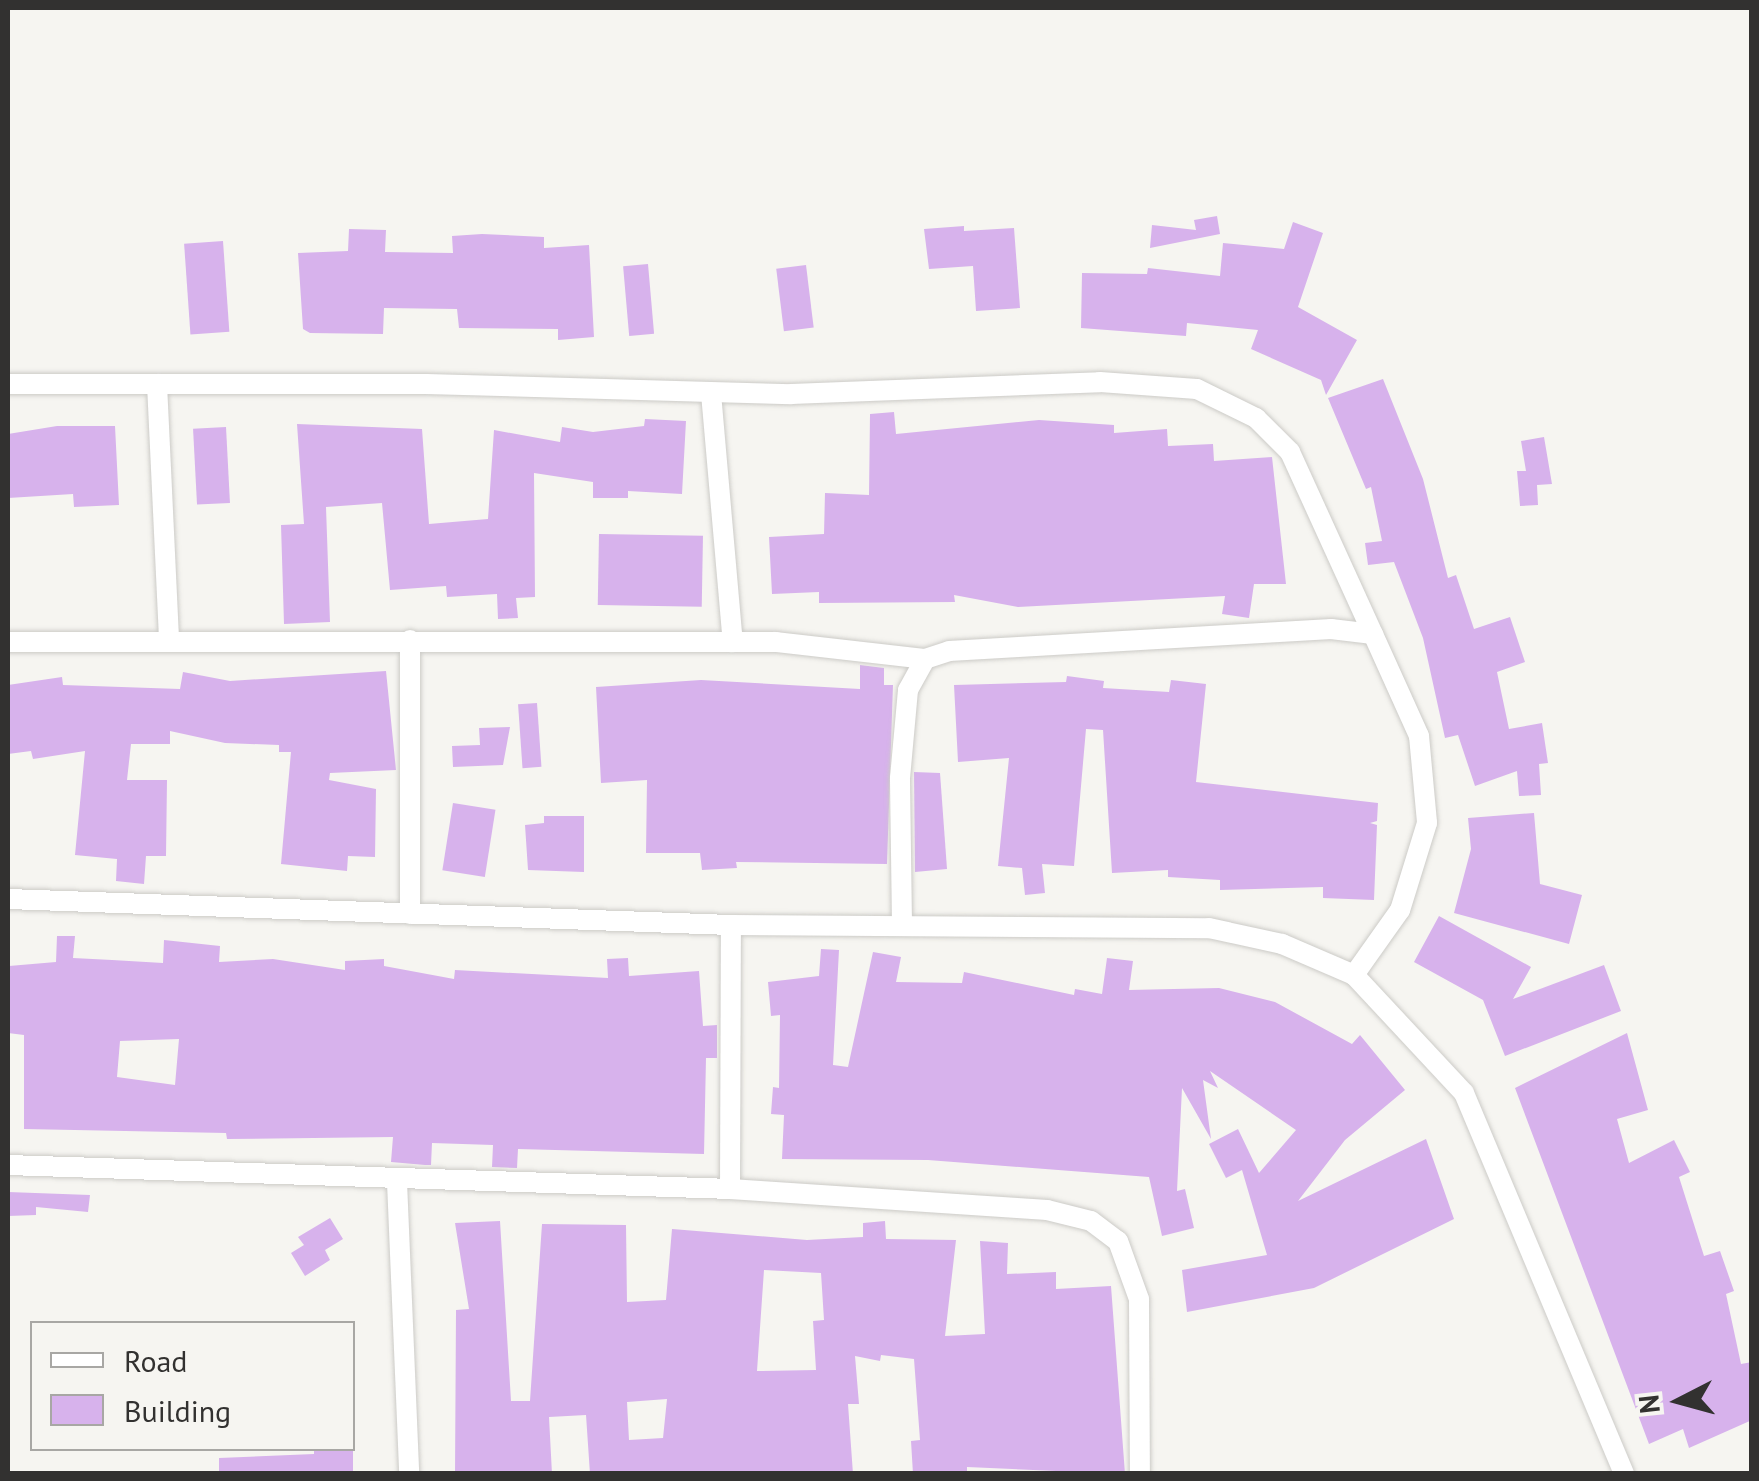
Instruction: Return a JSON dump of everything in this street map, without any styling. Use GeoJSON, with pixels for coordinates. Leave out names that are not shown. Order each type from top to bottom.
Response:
{"type":"FeatureCollection","features":[{"type":"Feature","properties":{"kind":"street"},"geometry":{"type":"LineString","coordinates":[[8,384],[711,392],[1100,382],[1197,390],[1256,418],[1290,452],[1419,736],[1427,823],[1400,910],[1354,974]]}},
{"type":"Feature","properties":{"kind":"street"},"geometry":{"type":"LineString","coordinates":[[157,384],[169,642]]}},
{"type":"Feature","properties":{"kind":"street"},"geometry":{"type":"LineString","coordinates":[[711,392],[734,642]]}},
{"type":"Feature","properties":{"kind":"street"},"geometry":{"type":"LineString","coordinates":[[8,642],[734,642],[925,659],[949,651],[1332,629],[1373,634]]}},
{"type":"Feature","properties":{"kind":"street"},"geometry":{"type":"LineString","coordinates":[[410,640],[410,914]]}},
{"type":"Feature","properties":{"kind":"street"},"geometry":{"type":"LineString","coordinates":[[902,924],[906,707],[914,670],[925,659]]}},
{"type":"Feature","properties":{"kind":"street"},"geometry":{"type":"LineString","coordinates":[[8,899],[731,925],[1209,928],[1282,944],[1354,974],[1464,1093],[1624,1474]]}},
{"type":"Feature","properties":{"kind":"street"},"geometry":{"type":"LineString","coordinates":[[730,1189],[731,925]]}},
{"type":"Feature","properties":{"kind":"street"},"geometry":{"type":"LineString","coordinates":[[8,1165],[397,1182],[730,1189],[1047,1210],[1091,1221],[1118,1241],[1139,1299],[1140,1474]]}},
{"type":"Feature","properties":{"kind":"street"},"geometry":{"type":"LineString","coordinates":[[397,1182],[409,1474]]}},
{"type":"Feature","properties":{"kind":"building"},"geometry":{"type":"Polygon","coordinates":[[[1217,216],[1220,234],[1150,248],[1152,225],[1196,230],[1194,220],[1217,216]]]}},
{"type":"Feature","properties":{"kind":"building"},"geometry":{"type":"Polygon","coordinates":[[[1293,222],[1323,233],[1298,307],[1357,340],[1326,395],[1321,380],[1251,349],[1258,330],[1187,323],[1186,336],[1081,328],[1082,273],[1147,274],[1148,268],[1220,276],[1223,243],[1284,249],[1293,222]]]}},
{"type":"Feature","properties":{"kind":"building"},"geometry":{"type":"Polygon","coordinates":[[[964,226],[964,231],[1014,228],[1020,308],[976,311],[973,266],[929,269],[924,229],[964,226]]]}},
{"type":"Feature","properties":{"kind":"building"},"geometry":{"type":"Polygon","coordinates":[[[349,229],[386,230],[385,252],[453,253],[452,236],[482,234],[544,237],[544,248],[589,245],[594,337],[558,340],[558,329],[459,328],[457,309],[384,308],[383,334],[310,333],[303,329],[298,253],[348,251],[349,229]]]}},
{"type":"Feature","properties":{"kind":"building"},"geometry":{"type":"Polygon","coordinates":[[[223,241],[229,332],[190,334],[184,244],[223,241]]]}},
{"type":"Feature","properties":{"kind":"building"},"geometry":{"type":"Polygon","coordinates":[[[648,264],[654,334],[629,336],[623,266],[648,264]]]}},
{"type":"Feature","properties":{"kind":"building"},"geometry":{"type":"Polygon","coordinates":[[[806,265],[814,328],[784,331],[776,269],[806,265]]]}},
{"type":"Feature","properties":{"kind":"building"},"geometry":{"type":"Polygon","coordinates":[[[1383,379],[1423,479],[1448,578],[1456,575],[1474,629],[1510,617],[1525,662],[1497,672],[1509,729],[1542,723],[1548,763],[1539,764],[1541,795],[1519,796],[1517,771],[1475,786],[1458,735],[1445,738],[1423,638],[1394,562],[1368,565],[1365,543],[1382,541],[1371,487],[1366,489],[1328,398],[1383,379]]]}},
{"type":"Feature","properties":{"kind":"building"},"geometry":{"type":"Polygon","coordinates":[[[894,412],[896,434],[1039,420],[1114,425],[1114,433],[1167,429],[1168,446],[1213,444],[1214,461],[1272,457],[1286,584],[1254,584],[1249,618],[1222,614],[1225,596],[1018,607],[954,595],[955,602],[819,603],[819,592],[772,594],[769,537],[824,534],[825,493],[869,495],[870,414],[894,412]]]}},
{"type":"Feature","properties":{"kind":"building"},"geometry":{"type":"Polygon","coordinates":[[[645,419],[686,421],[682,494],[628,491],[628,498],[593,498],[593,482],[534,473],[535,597],[516,598],[518,618],[498,619],[497,594],[447,597],[446,586],[390,590],[382,503],[326,507],[330,622],[284,624],[281,525],[304,524],[297,424],[422,429],[429,524],[488,519],[494,430],[560,442],[562,427],[593,432],[644,426],[645,419]]]}},
{"type":"Feature","properties":{"kind":"building"},"geometry":{"type":"Polygon","coordinates":[[[57,426],[115,426],[119,505],[74,507],[73,494],[8,498],[8,434],[57,426]]]}},
{"type":"Feature","properties":{"kind":"building"},"geometry":{"type":"Polygon","coordinates":[[[226,427],[230,503],[197,505],[193,429],[226,427]]]}},
{"type":"Feature","properties":{"kind":"building"},"geometry":{"type":"Polygon","coordinates":[[[1544,437],[1552,484],[1537,485],[1538,505],[1520,506],[1517,471],[1526,471],[1521,441],[1544,437]]]}},
{"type":"Feature","properties":{"kind":"building"},"geometry":{"type":"Polygon","coordinates":[[[599,534],[703,536],[702,607],[598,605],[599,534]]]}},
{"type":"Feature","properties":{"kind":"building"},"geometry":{"type":"Polygon","coordinates":[[[860,665],[884,668],[884,685],[893,685],[887,864],[736,862],[737,868],[702,870],[700,853],[646,853],[647,780],[601,783],[596,687],[701,680],[860,689],[860,665]]]}},
{"type":"Feature","properties":{"kind":"building"},"geometry":{"type":"Polygon","coordinates":[[[386,671],[396,770],[330,773],[329,780],[376,789],[375,857],[348,856],[347,871],[281,864],[291,752],[279,752],[279,745],[225,743],[170,731],[170,744],[131,744],[127,780],[167,780],[166,856],[146,856],[144,884],[116,881],[117,859],[75,855],[85,751],[33,759],[31,751],[8,754],[8,685],[62,677],[63,685],[180,689],[183,672],[230,681],[386,671]]]}},
{"type":"Feature","properties":{"kind":"building"},"geometry":{"type":"Polygon","coordinates":[[[1067,676],[1104,681],[1103,688],[1169,692],[1171,680],[1206,684],[1196,782],[1378,803],[1377,821],[1370,823],[1377,825],[1374,900],[1323,898],[1323,887],[1220,890],[1220,880],[1168,877],[1168,870],[1112,873],[1103,730],[1086,729],[1074,866],[1042,864],[1045,893],[1025,895],[1022,868],[998,866],[1009,758],[958,762],[954,685],[1066,682],[1067,676]]]}},
{"type":"Feature","properties":{"kind":"building"},"geometry":{"type":"Polygon","coordinates":[[[537,703],[541,767],[523,768],[518,704],[537,703]]]}},
{"type":"Feature","properties":{"kind":"building"},"geometry":{"type":"Polygon","coordinates":[[[510,727],[503,765],[453,767],[452,746],[480,745],[479,728],[510,727]]]}},
{"type":"Feature","properties":{"kind":"building"},"geometry":{"type":"Polygon","coordinates":[[[914,772],[940,773],[947,869],[915,872],[914,772]]]}},
{"type":"Feature","properties":{"kind":"building"},"geometry":{"type":"Polygon","coordinates":[[[453,803],[495,810],[485,877],[442,870],[453,803]]]}},
{"type":"Feature","properties":{"kind":"building"},"geometry":{"type":"Polygon","coordinates":[[[1534,813],[1540,884],[1582,895],[1569,944],[1454,913],[1471,849],[1468,818],[1534,813]]]}},
{"type":"Feature","properties":{"kind":"building"},"geometry":{"type":"Polygon","coordinates":[[[544,816],[584,816],[584,872],[528,870],[525,825],[544,823],[544,816]]]}},
{"type":"Feature","properties":{"kind":"building"},"geometry":{"type":"Polygon","coordinates":[[[1439,916],[1531,967],[1513,999],[1604,965],[1621,1011],[1505,1056],[1483,1000],[1414,962],[1439,916]]]}},
{"type":"Feature","properties":{"kind":"building"},"geometry":{"type":"Polygon","coordinates":[[[57,936],[75,936],[73,958],[163,963],[164,940],[220,946],[219,962],[273,959],[345,970],[345,961],[384,959],[384,966],[454,979],[455,970],[608,978],[607,959],[628,958],[629,976],[699,971],[703,1026],[717,1025],[717,1058],[706,1058],[704,1154],[518,1149],[517,1168],[492,1167],[493,1145],[432,1143],[431,1165],[425,1165],[391,1162],[393,1137],[227,1139],[226,1133],[24,1129],[24,1035],[8,1033],[9,966],[56,962],[57,936]],[[179,1039],[120,1041],[117,1077],[175,1085],[179,1039]]]}},
{"type":"Feature","properties":{"kind":"building"},"geometry":{"type":"Polygon","coordinates":[[[821,949],[839,950],[833,1065],[848,1067],[873,952],[901,957],[896,982],[962,983],[964,972],[1074,995],[1075,989],[1102,994],[1107,958],[1133,961],[1129,990],[1219,988],[1275,1002],[1352,1044],[1360,1035],[1405,1090],[1345,1140],[1298,1201],[1426,1139],[1454,1219],[1314,1288],[1187,1312],[1182,1270],[1267,1255],[1242,1170],[1226,1178],[1209,1144],[1238,1129],[1259,1173],[1296,1130],[1210,1071],[1218,1088],[1203,1080],[1211,1139],[1182,1088],[1177,1191],[1185,1189],[1194,1228],[1162,1236],[1149,1177],[928,1160],[782,1159],[784,1115],[771,1114],[773,1087],[779,1088],[780,1015],[771,1016],[768,982],[819,976],[821,949]]]}},
{"type":"Feature","properties":{"kind":"building"},"geometry":{"type":"Polygon","coordinates":[[[1627,1033],[1648,1110],[1617,1119],[1629,1163],[1674,1140],[1690,1172],[1679,1177],[1704,1256],[1720,1251],[1734,1291],[1726,1294],[1741,1364],[1752,1362],[1752,1420],[1689,1448],[1683,1429],[1649,1444],[1515,1088],[1627,1033]]]}},
{"type":"Feature","properties":{"kind":"building"},"geometry":{"type":"Polygon","coordinates":[[[8,1192],[90,1195],[88,1212],[36,1207],[36,1215],[8,1216],[8,1192]]]}},
{"type":"Feature","properties":{"kind":"building"},"geometry":{"type":"Polygon","coordinates":[[[330,1218],[343,1239],[325,1250],[330,1260],[305,1276],[291,1253],[304,1245],[298,1237],[330,1218]]]}},
{"type":"Feature","properties":{"kind":"building"},"geometry":{"type":"Polygon","coordinates":[[[500,1221],[511,1401],[530,1401],[542,1224],[626,1225],[627,1302],[666,1300],[672,1229],[807,1240],[863,1237],[863,1223],[885,1221],[886,1239],[956,1240],[945,1336],[985,1334],[980,1241],[1008,1243],[1007,1274],[1056,1272],[1056,1289],[1111,1286],[1125,1474],[967,1467],[967,1474],[913,1474],[911,1441],[920,1440],[914,1359],[881,1355],[880,1361],[855,1356],[859,1404],[848,1404],[853,1474],[590,1474],[586,1415],[549,1417],[552,1474],[455,1474],[456,1310],[469,1309],[455,1223],[500,1221]],[[764,1270],[757,1371],[816,1370],[813,1321],[824,1320],[821,1273],[764,1270]],[[667,1399],[627,1402],[629,1440],[663,1438],[667,1399]]]}},
{"type":"Feature","properties":{"kind":"building"},"geometry":{"type":"Polygon","coordinates":[[[353,1451],[353,1474],[219,1474],[219,1458],[353,1451]]]}}]}
